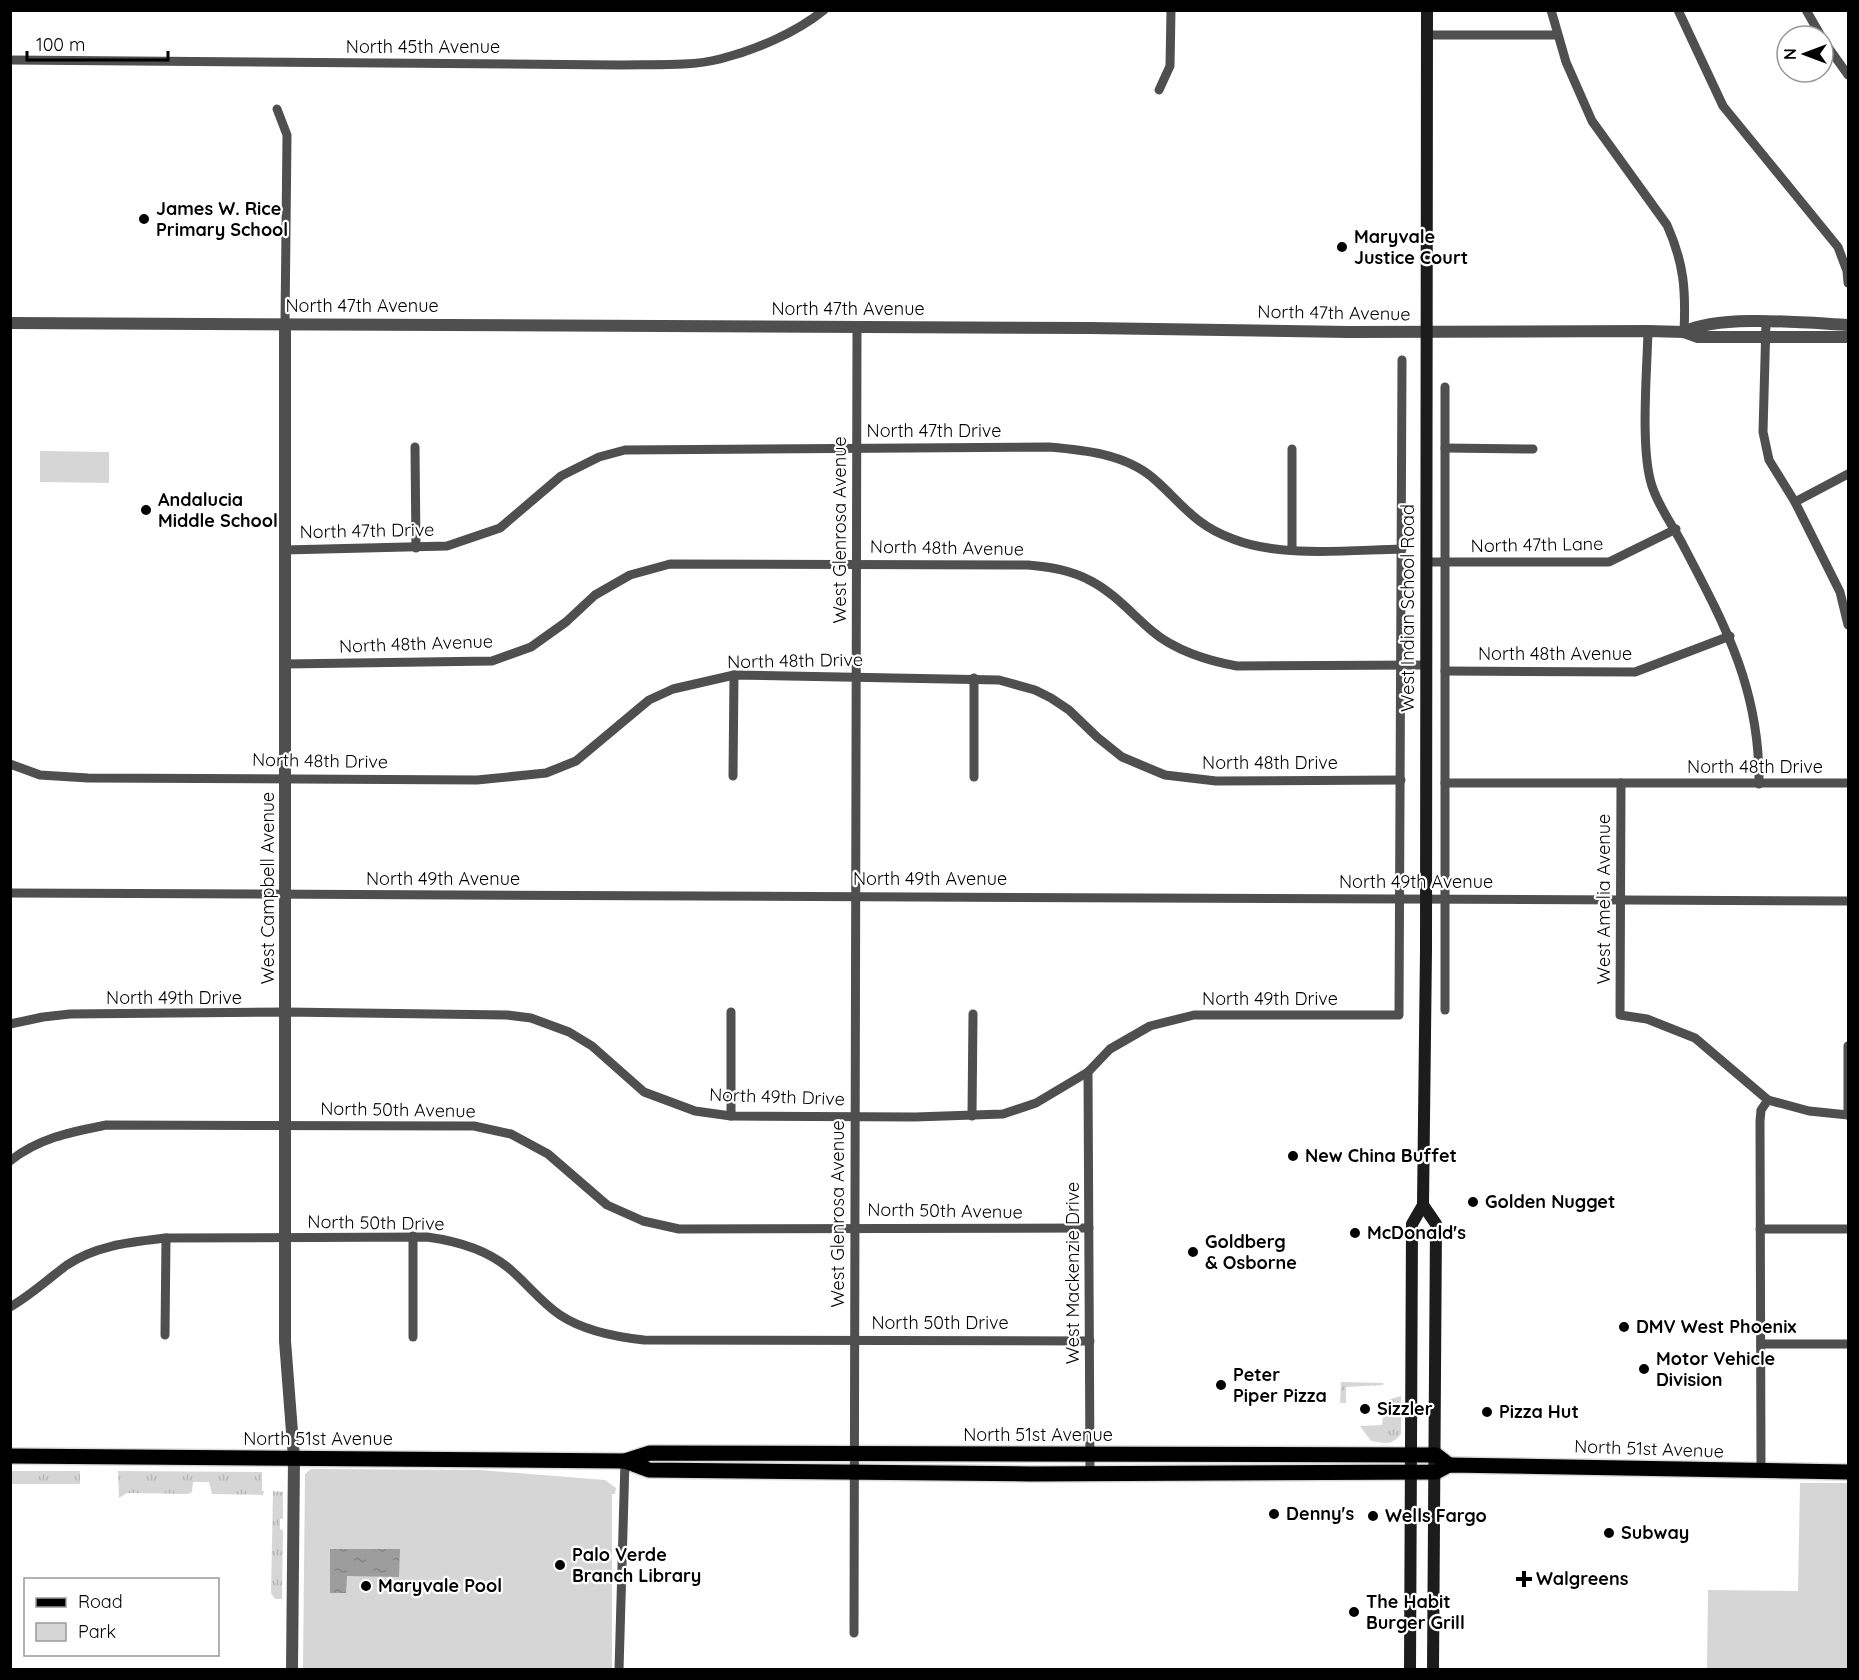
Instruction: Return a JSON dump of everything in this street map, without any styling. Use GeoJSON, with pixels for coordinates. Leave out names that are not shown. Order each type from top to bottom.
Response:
{"type":"FeatureCollection","features":[{"type":"Feature","properties":{"kind":"main road","name":"West Indian School Road"},"geometry":{"type":"LineString","coordinates":[[1410,1670],[1412,1224],[1423,1205],[1427,898],[1427,10]]}},
{"type":"Feature","properties":{"kind":"main road","name":"West Indian School Road"},"geometry":{"type":"LineString","coordinates":[[1423,1205],[1436,1224],[1436,1455]]}},
{"type":"Feature","properties":{"kind":"main road","name":"North 51st Avenue"},"geometry":{"type":"LineString","coordinates":[[10,1456],[625,1461],[650,1453],[1436,1455]]}},
{"type":"Feature","properties":{"kind":"main road"},"geometry":{"type":"LineString","coordinates":[[1433,1670],[1442,1468],[1436,1455]]}},
{"type":"Feature","properties":{"kind":"main road","name":"North 51st Avenue"},"geometry":{"type":"LineString","coordinates":[[625,1461],[649,1470],[854,1472],[1411,1472],[1442,1468],[1848,1472]]}},
{"type":"Feature","properties":{"kind":"street","name":"North 45th Avenue"},"geometry":{"type":"LineString","coordinates":[[10,60],[619,65],[680,62],[719,59],[770,40],[824,10]]}},
{"type":"Feature","properties":{"kind":"street"},"geometry":{"type":"LineString","coordinates":[[1159,90],[1170,66],[1171,10]]}},
{"type":"Feature","properties":{"kind":"street"},"geometry":{"type":"LineString","coordinates":[[1551,10],[1566,62],[1592,121],[1667,225],[1674,241],[1684,273],[1684,332]]}},
{"type":"Feature","properties":{"kind":"street"},"geometry":{"type":"LineString","coordinates":[[1678,10],[1723,106],[1838,247],[1847,271],[1848,283]]}},
{"type":"Feature","properties":{"kind":"street"},"geometry":{"type":"LineString","coordinates":[[1806,10],[1814,24]]}},
{"type":"Feature","properties":{"kind":"street"},"geometry":{"type":"LineString","coordinates":[[1427,35],[1557,35]]}},
{"type":"Feature","properties":{"kind":"street"},"geometry":{"type":"LineString","coordinates":[[1835,57],[1848,75]]}},
{"type":"Feature","properties":{"kind":"street","name":"West Campbell Avenue"},"geometry":{"type":"LineString","coordinates":[[277,109],[287,135],[284,550],[286,664],[285,1341],[294,1458],[292,1670]]}},
{"type":"Feature","properties":{"kind":"street"},"geometry":{"type":"LineString","coordinates":[[1766,322],[1763,432],[1769,460],[1795,502],[1840,592],[1848,625]]}},
{"type":"Feature","properties":{"kind":"street","name":"North 47th Avenue"},"geometry":{"type":"LineString","coordinates":[[1684,332],[1699,324],[1766,322],[1848,325]]}},
{"type":"Feature","properties":{"kind":"street","name":"North 47th Avenue"},"geometry":{"type":"LineString","coordinates":[[10,323],[1427,332],[1648,331],[1684,332],[1698,337],[1848,337]]}},
{"type":"Feature","properties":{"kind":"street","name":"West Glenrosa Avenue"},"geometry":{"type":"LineString","coordinates":[[854,1633],[857,327]]}},
{"type":"Feature","properties":{"kind":"street"},"geometry":{"type":"LineString","coordinates":[[1648,331],[1648,471],[1656,496],[1730,636],[1755,725],[1759,751],[1759,784]]}},
{"type":"Feature","properties":{"kind":"street","name":"West Indian School Road"},"geometry":{"type":"LineString","coordinates":[[1399,1015],[1402,360]]}},
{"type":"Feature","properties":{"kind":"street","name":"West Indian School Road"},"geometry":{"type":"LineString","coordinates":[[1445,387],[1445,1010]]}},
{"type":"Feature","properties":{"kind":"street"},"geometry":{"type":"LineString","coordinates":[[415,447],[416,548]]}},
{"type":"Feature","properties":{"kind":"street","name":"North 47th Drive"},"geometry":{"type":"LineString","coordinates":[[284,550],[447,546],[500,528],[561,477],[599,457],[625,450],[1049,447],[1091,450],[1124,462],[1152,477],[1192,518],[1231,539],[1264,549],[1402,549]]}},
{"type":"Feature","properties":{"kind":"street"},"geometry":{"type":"LineString","coordinates":[[1445,448],[1533,449]]}},
{"type":"Feature","properties":{"kind":"street"},"geometry":{"type":"LineString","coordinates":[[1292,449],[1292,549]]}},
{"type":"Feature","properties":{"kind":"street"},"geometry":{"type":"LineString","coordinates":[[1795,502],[1848,474]]}},
{"type":"Feature","properties":{"kind":"street","name":"North 47th Lane"},"geometry":{"type":"LineString","coordinates":[[1426,562],[1609,562],[1676,530]]}},
{"type":"Feature","properties":{"kind":"street","name":"North 48th Avenue"},"geometry":{"type":"LineString","coordinates":[[286,664],[492,660],[531,647],[566,622],[595,595],[630,575],[670,564],[857,563],[1028,565],[1060,568],[1091,581],[1124,605],[1154,633],[1206,660],[1237,666],[1426,665]]}},
{"type":"Feature","properties":{"kind":"street","name":"North 48th Avenue"},"geometry":{"type":"LineString","coordinates":[[1445,671],[1635,672],[1730,636]]}},
{"type":"Feature","properties":{"kind":"street"},"geometry":{"type":"LineString","coordinates":[[733,776],[734,675]]}},
{"type":"Feature","properties":{"kind":"street","name":"North 48th Drive"},"geometry":{"type":"LineString","coordinates":[[10,764],[40,775],[88,778],[286,777],[477,780],[546,774],[576,761],[649,700],[674,689],[734,675],[999,680],[1035,690],[1069,710],[1122,757],[1165,775],[1216,781],[1401,780]]}},
{"type":"Feature","properties":{"kind":"street"},"geometry":{"type":"LineString","coordinates":[[974,678],[974,777]]}},
{"type":"Feature","properties":{"kind":"street","name":"North 48th Drive"},"geometry":{"type":"LineString","coordinates":[[1445,783],[1848,783]]}},
{"type":"Feature","properties":{"kind":"street","name":"West Amelia Avenue"},"geometry":{"type":"LineString","coordinates":[[1621,783],[1620,1015],[1647,1019],[1695,1038],[1768,1100]]}},
{"type":"Feature","properties":{"kind":"street","name":"North 49th Avenue"},"geometry":{"type":"LineString","coordinates":[[10,893],[1848,901]]}},
{"type":"Feature","properties":{"kind":"street","name":"North 49th Drive"},"geometry":{"type":"LineString","coordinates":[[10,1024],[58,1015],[285,1012],[486,1014],[531,1018],[552,1024],[592,1046],[644,1092],[695,1111],[731,1116],[972,1116],[1003,1114],[1036,1103],[1088,1072],[1110,1049],[1150,1026],[1194,1014],[1399,1015]]}},
{"type":"Feature","properties":{"kind":"street"},"geometry":{"type":"LineString","coordinates":[[731,1012],[731,1116]]}},
{"type":"Feature","properties":{"kind":"street"},"geometry":{"type":"LineString","coordinates":[[972,1116],[973,1014]]}},
{"type":"Feature","properties":{"kind":"street"},"geometry":{"type":"LineString","coordinates":[[1761,1471],[1761,1110],[1768,1100],[1809,1111],[1848,1115],[1848,1046]]}},
{"type":"Feature","properties":{"kind":"street","name":"West Mackenzie Drive"},"geometry":{"type":"LineString","coordinates":[[1088,1072],[1090,1473]]}},
{"type":"Feature","properties":{"kind":"street","name":"North 50th Avenue"},"geometry":{"type":"LineString","coordinates":[[10,1161],[21,1152],[53,1137],[106,1125],[427,1124],[491,1129],[511,1134],[548,1154],[607,1205],[643,1221],[679,1229],[1089,1228]]}},
{"type":"Feature","properties":{"kind":"street"},"geometry":{"type":"LineString","coordinates":[[1760,1229],[1848,1229]]}},
{"type":"Feature","properties":{"kind":"street"},"geometry":{"type":"LineString","coordinates":[[413,1236],[414,1337]]}},
{"type":"Feature","properties":{"kind":"street","name":"North 50th Drive"},"geometry":{"type":"LineString","coordinates":[[10,1307],[34,1293],[69,1264],[104,1248],[166,1238],[413,1236],[452,1241],[485,1254],[511,1270],[546,1305],[563,1317],[590,1329],[624,1338],[644,1340],[1090,1341]]}},
{"type":"Feature","properties":{"kind":"street"},"geometry":{"type":"LineString","coordinates":[[165,1335],[166,1238]]}},
{"type":"Feature","properties":{"kind":"street"},"geometry":{"type":"LineString","coordinates":[[1761,1344],[1848,1344]]}},
{"type":"Feature","properties":{"kind":"street"},"geometry":{"type":"LineString","coordinates":[[619,1670],[625,1461]]}},
{"type":"Feature","properties":{"kind":"green space"},"geometry":{"type":"Polygon","coordinates":[[[40,451],[109,452],[109,483],[40,482],[40,451]]]}},
{"type":"Feature","properties":{"kind":"green space"},"geometry":{"type":"Polygon","coordinates":[[[1341,1382],[1383,1383],[1383,1385],[1346,1387],[1346,1403],[1340,1403],[1341,1382]]]}},
{"type":"Feature","properties":{"kind":"green space"},"geometry":{"type":"Polygon","coordinates":[[[1401,1396],[1401,1434],[1391,1442],[1371,1441],[1360,1426],[1382,1425],[1385,1401],[1401,1396]]]}},
{"type":"Feature","properties":{"kind":"green space"},"geometry":{"type":"Polygon","coordinates":[[[311,1469],[480,1470],[605,1480],[616,1488],[615,1494],[612,1494],[612,1669],[303,1670],[305,1474],[311,1469]]]}},
{"type":"Feature","properties":{"kind":"green space"},"geometry":{"type":"Polygon","coordinates":[[[11,1471],[80,1471],[80,1484],[11,1484],[11,1471]]]}},
{"type":"Feature","properties":{"kind":"green space"},"geometry":{"type":"Polygon","coordinates":[[[118,1471],[262,1472],[262,1491],[264,1491],[263,1495],[212,1494],[209,1482],[193,1482],[192,1492],[188,1494],[127,1493],[119,1498],[118,1471]]]}},
{"type":"Feature","properties":{"kind":"green space"},"geometry":{"type":"Polygon","coordinates":[[[1800,1483],[1848,1483],[1848,1669],[1707,1669],[1708,1590],[1798,1591],[1800,1483]]]}},
{"type":"Feature","properties":{"kind":"green space"},"geometry":{"type":"Polygon","coordinates":[[[273,1491],[283,1492],[283,1519],[280,1519],[280,1529],[283,1530],[282,1599],[275,1599],[271,1593],[273,1491]]]}},
{"type":"Feature","properties":{"kind":"water"},"geometry":{"type":"Polygon","coordinates":[[[330,1549],[400,1549],[399,1577],[347,1576],[346,1593],[330,1593],[330,1549]]]}},
{"type":"Feature","properties":{"kind":"place","name":"James W. Rice Primary School"},"geometry":{"type":"Point","coordinates":[144,219]}},
{"type":"Feature","properties":{"kind":"place","name":"Maryvale Justice Court"},"geometry":{"type":"Point","coordinates":[1342,247]}},
{"type":"Feature","properties":{"kind":"place","name":"Andalucia Middle School"},"geometry":{"type":"Point","coordinates":[146,510]}},
{"type":"Feature","properties":{"kind":"place","name":"New China Buffet"},"geometry":{"type":"Point","coordinates":[1293,1156]}},
{"type":"Feature","properties":{"kind":"place","name":"Golden Nugget"},"geometry":{"type":"Point","coordinates":[1473,1202]}},
{"type":"Feature","properties":{"kind":"place","name":"McDonald's"},"geometry":{"type":"Point","coordinates":[1355,1233]}},
{"type":"Feature","properties":{"kind":"place","name":"Goldberg & Osborne"},"geometry":{"type":"Point","coordinates":[1193,1252]}},
{"type":"Feature","properties":{"kind":"place","name":"DMV West Phoenix"},"geometry":{"type":"Point","coordinates":[1624,1327]}},
{"type":"Feature","properties":{"kind":"place","name":"Motor Vehicle Division"},"geometry":{"type":"Point","coordinates":[1644,1369]}},
{"type":"Feature","properties":{"kind":"place","name":"Peter Piper Pizza"},"geometry":{"type":"Point","coordinates":[1221,1385]}},
{"type":"Feature","properties":{"kind":"place","name":"Sizzler"},"geometry":{"type":"Point","coordinates":[1365,1409]}},
{"type":"Feature","properties":{"kind":"place","name":"Pizza Hut"},"geometry":{"type":"Point","coordinates":[1487,1412]}},
{"type":"Feature","properties":{"kind":"place","name":"Denny's"},"geometry":{"type":"Point","coordinates":[1274,1514]}},
{"type":"Feature","properties":{"kind":"place","name":"Wells Fargo"},"geometry":{"type":"Point","coordinates":[1373,1516]}},
{"type":"Feature","properties":{"kind":"place","name":"Subway"},"geometry":{"type":"Point","coordinates":[1609,1533]}},
{"type":"Feature","properties":{"kind":"place","name":"Palo Verde Branch Library"},"geometry":{"type":"Point","coordinates":[560,1565]}},
{"type":"Feature","properties":{"kind":"place","name":"Walgreens"},"geometry":{"type":"Point","coordinates":[1524,1579]}},
{"type":"Feature","properties":{"kind":"place","name":"Maryvale Pool"},"geometry":{"type":"Point","coordinates":[366,1586]}},
{"type":"Feature","properties":{"kind":"place","name":"The Habit Burger Grill"},"geometry":{"type":"Point","coordinates":[1354,1612]}}]}
